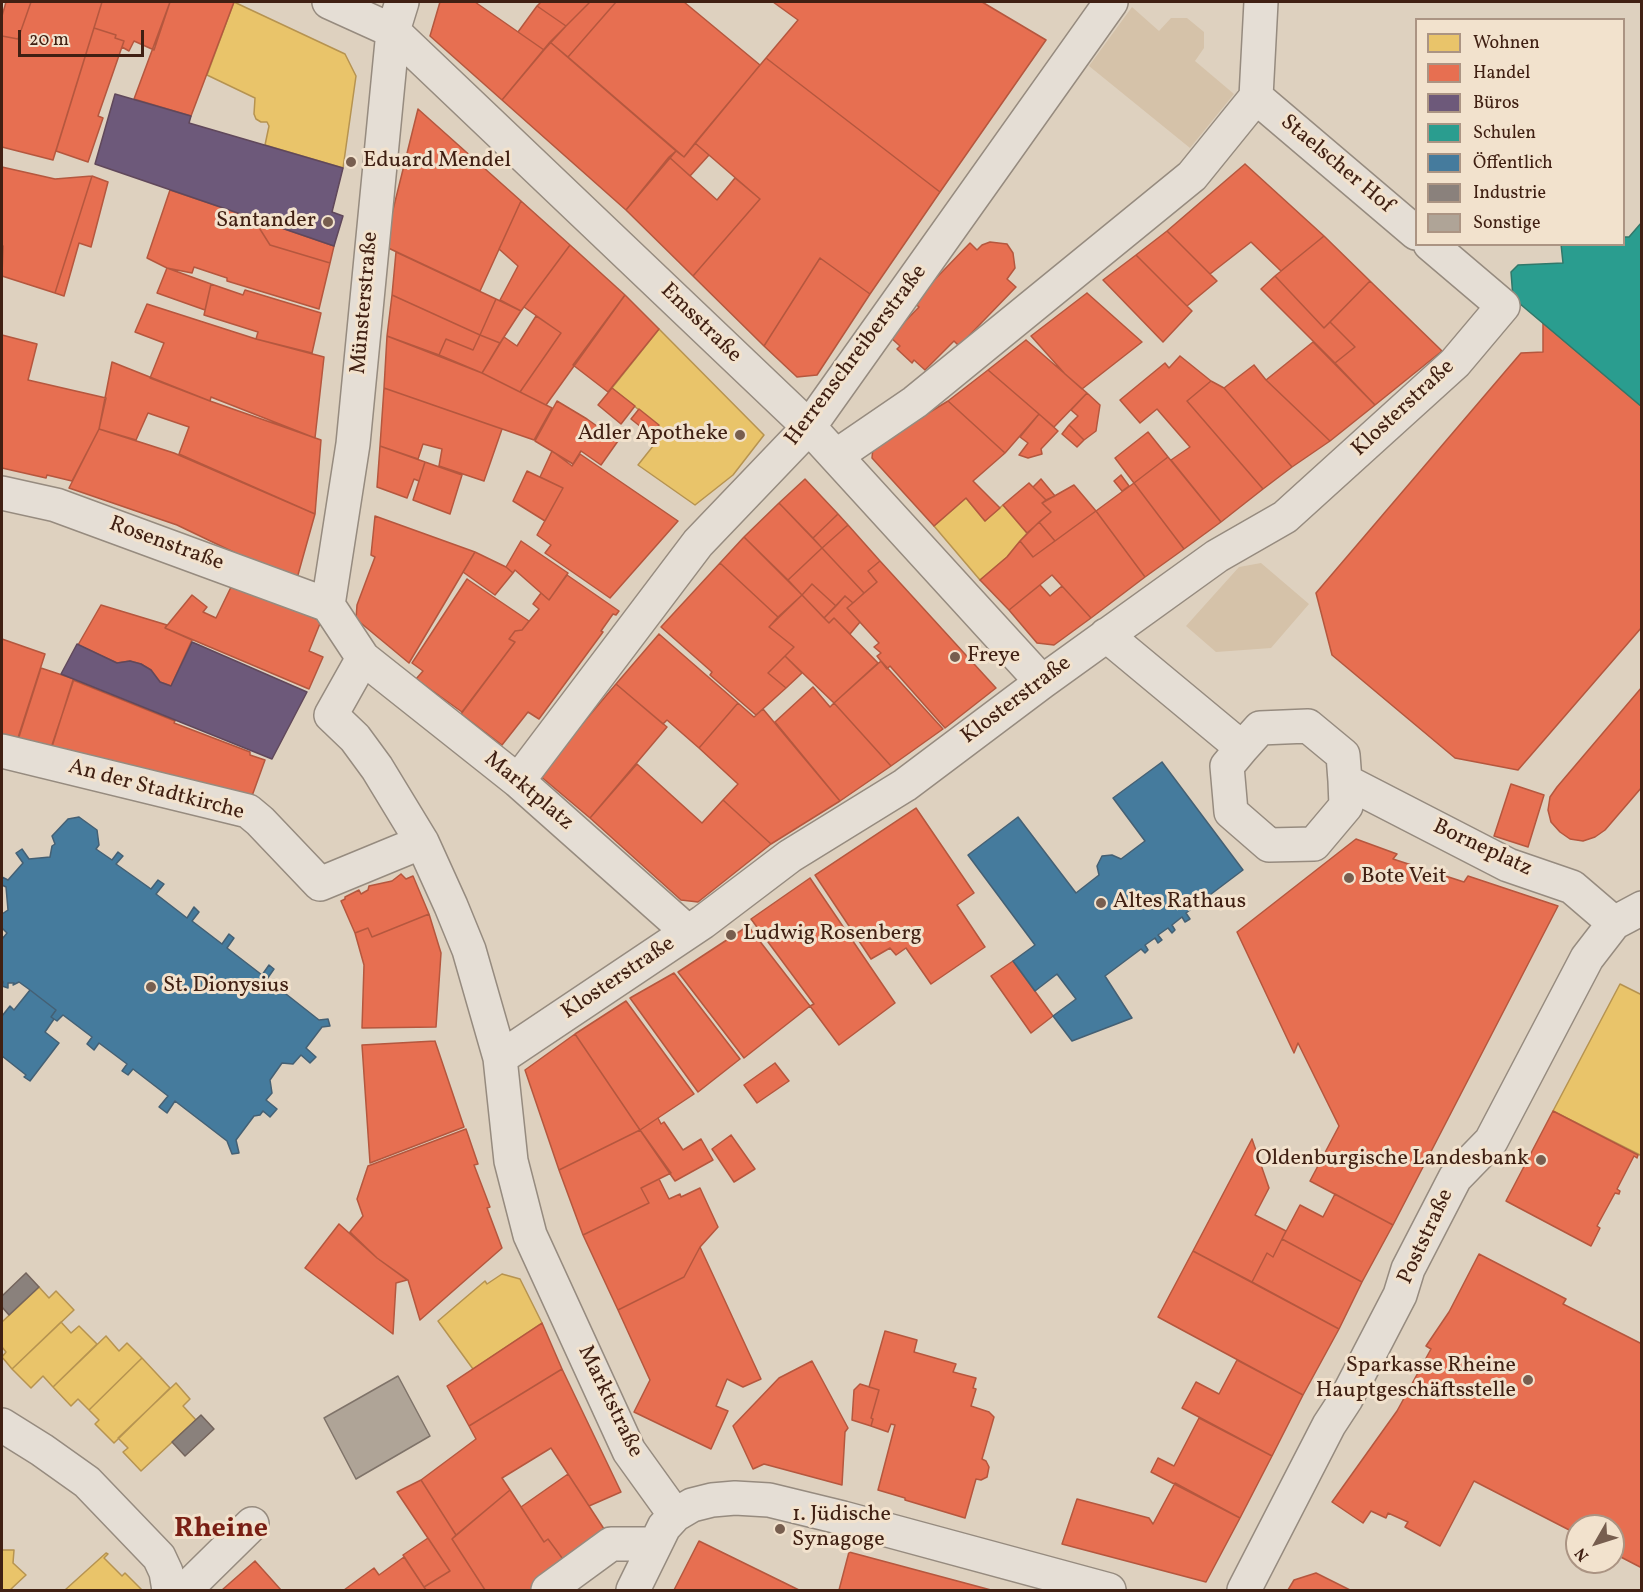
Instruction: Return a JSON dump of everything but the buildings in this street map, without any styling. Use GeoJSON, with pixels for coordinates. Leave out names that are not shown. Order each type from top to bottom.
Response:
{"type":"FeatureCollection","features":[{"type":"Feature","properties":{"kind":"street","name":"Emsstraße"},"geometry":{"type":"LineString","coordinates":[[329,2],[398,16],[809,427],[1042,682]]}},
{"type":"Feature","properties":{"kind":"street","name":"Herrenschreiberstraße"},"geometry":{"type":"LineString","coordinates":[[518,781],[698,543],[809,427],[1112,2]]}},
{"type":"Feature","properties":{"kind":"street"},"geometry":{"type":"LineString","coordinates":[[1256,97],[1261,2]]}},
{"type":"Feature","properties":{"kind":"street","name":"Münsterstraße"},"geometry":{"type":"LineString","coordinates":[[328,605],[353,444],[398,16]]}},
{"type":"Feature","properties":{"kind":"street","name":"Herrenschreiberstraße"},"geometry":{"type":"LineString","coordinates":[[836,456],[915,402],[1192,176],[1256,97]]}},
{"type":"Feature","properties":{"kind":"street","name":"Staelscher Hof"},"geometry":{"type":"LineString","coordinates":[[1256,97],[1415,232]]}},
{"type":"Feature","properties":{"kind":"street","name":"Klosterstraße"},"geometry":{"type":"LineString","coordinates":[[500,1058],[688,932],[790,856],[905,784],[1217,556],[1286,517],[1455,363],[1503,306],[1432,246]]}},
{"type":"Feature","properties":{"kind":"street","name":"Rosenstraße"},"geometry":{"type":"LineString","coordinates":[[2,493],[56,505],[328,605]]}},
{"type":"Feature","properties":{"kind":"street","name":"Marktplatz"},"geometry":{"type":"LineString","coordinates":[[328,605],[363,658],[518,781],[688,932]]}},
{"type":"Feature","properties":{"kind":"street"},"geometry":{"type":"LineString","coordinates":[[1106,635],[1242,748]]}},
{"type":"Feature","properties":{"kind":"street"},"geometry":{"type":"LineString","coordinates":[[363,658],[331,715],[354,738],[378,768],[422,842],[469,950],[500,1058]]}},
{"type":"Feature","properties":{"kind":"street"},"geometry":{"type":"LineString","coordinates":[[1308,726],[1343,755],[1345,781],[1346,806],[1314,844],[1269,845],[1230,812],[1227,766],[1260,728],[1308,726]]}},
{"type":"Feature","properties":{"kind":"street","name":"An der Stadtkirche"},"geometry":{"type":"LineString","coordinates":[[2,751],[248,811],[320,884],[422,842]]}},
{"type":"Feature","properties":{"kind":"street","name":"Borneplatz"},"geometry":{"type":"LineString","coordinates":[[1345,781],[1508,865],[1572,887],[1628,915]]}},
{"type":"Feature","properties":{"kind":"street","name":"Poststraße"},"geometry":{"type":"LineString","coordinates":[[1244,1590],[1329,1425],[1346,1399],[1400,1295],[1408,1269],[1455,1178],[1491,1141],[1587,958],[1628,915]]}},
{"type":"Feature","properties":{"kind":"street","name":"Marktstraße"},"geometry":{"type":"LineString","coordinates":[[500,1058],[511,1161],[531,1235],[629,1451],[675,1515]]}},
{"type":"Feature","properties":{"kind":"street"},"geometry":{"type":"LineString","coordinates":[[2,1425],[87,1482],[159,1557],[166,1572],[169,1589],[189,1586],[252,1524]]}},
{"type":"Feature","properties":{"kind":"street"},"geometry":{"type":"LineString","coordinates":[[633,1590],[664,1527],[675,1515],[692,1505],[735,1498],[769,1500],[1109,1590]]}},
{"type":"Feature","properties":{"kind":"street"},"geometry":{"type":"LineString","coordinates":[[548,1590],[611,1544],[656,1544]]}},
{"type":"Feature","properties":{"kind":"shaded area"},"geometry":{"type":"Polygon","coordinates":[[[1132,7],[1159,31],[1171,18],[1187,18],[1204,32],[1204,48],[1195,61],[1234,94],[1190,148],[1089,66],[1132,7]]]}},
{"type":"Feature","properties":{"kind":"shaded area"},"geometry":{"type":"Polygon","coordinates":[[[1261,563],[1309,604],[1271,648],[1216,652],[1186,626],[1239,567],[1261,563]]]}},
{"type":"Feature","properties":{"kind":"place","name":"Eduard Mendel"},"geometry":{"type":"Point","coordinates":[351,162]}},
{"type":"Feature","properties":{"kind":"place","name":"Santander"},"geometry":{"type":"Point","coordinates":[328,222]}},
{"type":"Feature","properties":{"kind":"place","name":"Adler Apotheke"},"geometry":{"type":"Point","coordinates":[740,435]}},
{"type":"Feature","properties":{"kind":"place","name":"Freye"},"geometry":{"type":"Point","coordinates":[955,657]}},
{"type":"Feature","properties":{"kind":"place","name":"Bote Veit"},"geometry":{"type":"Point","coordinates":[1349,878]}},
{"type":"Feature","properties":{"kind":"place","name":"Altes Rathaus"},"geometry":{"type":"Point","coordinates":[1101,903]}},
{"type":"Feature","properties":{"kind":"place","name":"Ludwig Rosenberg"},"geometry":{"type":"Point","coordinates":[731,935]}},
{"type":"Feature","properties":{"kind":"place","name":"St. Dionysius"},"geometry":{"type":"Point","coordinates":[151,987]}},
{"type":"Feature","properties":{"kind":"place","name":"Oldenburgische Landesbank"},"geometry":{"type":"Point","coordinates":[1541,1160]}},
{"type":"Feature","properties":{"kind":"place","name":"Sparkasse Rheine Hauptgeschäftsstelle"},"geometry":{"type":"Point","coordinates":[1528,1380]}},
{"type":"Feature","properties":{"kind":"place","name":"1. Jüdische Synagoge"},"geometry":{"type":"Point","coordinates":[780,1529]}},
{"type":"Feature","properties":{"kind":"district","name":"Rheine"},"geometry":{"type":"Point","coordinates":[221,1531]}}]}
